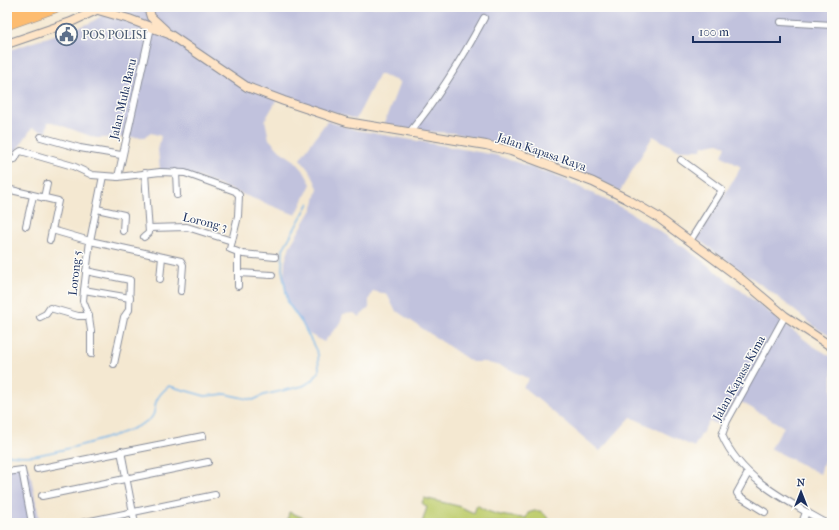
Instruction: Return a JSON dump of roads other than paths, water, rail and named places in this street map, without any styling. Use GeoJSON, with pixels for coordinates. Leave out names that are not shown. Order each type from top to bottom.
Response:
{"type":"FeatureCollection","features":[{"type":"Feature","properties":{"kind":"highway"},"geometry":{"type":"LineString","coordinates":[[7,11],[17,7]]}},
{"type":"Feature","properties":{"kind":"highway"},"geometry":{"type":"LineString","coordinates":[[7,15],[30,7]]}},
{"type":"Feature","properties":{"kind":"highway"},"geometry":{"type":"LineString","coordinates":[[7,24],[55,7]]}},
{"type":"Feature","properties":{"kind":"main road","name":"Jalan Kapasa Raya"},"geometry":{"type":"LineString","coordinates":[[148,7],[151,17],[169,34],[236,80],[253,89],[347,122],[486,145],[511,151],[593,182],[656,216],[740,278],[785,316],[832,347]]}},
{"type":"Feature","properties":{"kind":"main road","name":"Jalan Kapasa Raya"},"geometry":{"type":"LineString","coordinates":[[101,8],[169,34]]}},
{"type":"Feature","properties":{"kind":"main road"},"geometry":{"type":"LineString","coordinates":[[7,44],[70,22],[101,8]]}},
{"type":"Feature","properties":{"kind":"street"},"geometry":{"type":"LineString","coordinates":[[409,133],[436,100],[461,61],[484,18]]}},
{"type":"Feature","properties":{"kind":"street"},"geometry":{"type":"LineString","coordinates":[[782,22],[832,25]]}},
{"type":"Feature","properties":{"kind":"street","name":"Jalan Mula Baru"},"geometry":{"type":"LineString","coordinates":[[118,177],[121,155],[151,27]]}},
{"type":"Feature","properties":{"kind":"street"},"geometry":{"type":"LineString","coordinates":[[41,138],[80,148],[121,155]]}},
{"type":"Feature","properties":{"kind":"street"},"geometry":{"type":"LineString","coordinates":[[7,160],[15,160],[18,153],[21,151],[73,166],[92,175],[118,177],[145,173],[176,172],[194,175],[238,193],[238,216],[230,249],[238,253],[275,258]]}},
{"type":"Feature","properties":{"kind":"street"},"geometry":{"type":"LineString","coordinates":[[682,160],[722,190],[690,241]]}},
{"type":"Feature","properties":{"kind":"street"},"geometry":{"type":"LineString","coordinates":[[176,172],[177,195]]}},
{"type":"Feature","properties":{"kind":"street"},"geometry":{"type":"LineString","coordinates":[[144,238],[148,236],[149,228],[145,173]]}},
{"type":"Feature","properties":{"kind":"street","name":"Lorong 5"},"geometry":{"type":"LineString","coordinates":[[40,317],[52,308],[78,316],[89,317],[89,312],[83,301],[84,290],[90,241],[103,176]]}},
{"type":"Feature","properties":{"kind":"street"},"geometry":{"type":"LineString","coordinates":[[44,198],[47,184]]}},
{"type":"Feature","properties":{"kind":"street"},"geometry":{"type":"LineString","coordinates":[[7,189],[22,191],[33,196],[58,201],[50,240]]}},
{"type":"Feature","properties":{"kind":"street"},"geometry":{"type":"LineString","coordinates":[[26,226],[33,196]]}},
{"type":"Feature","properties":{"kind":"street"},"geometry":{"type":"LineString","coordinates":[[97,209],[124,215],[123,231]]}},
{"type":"Feature","properties":{"kind":"street","name":"Lorong 3"},"geometry":{"type":"LineString","coordinates":[[149,228],[187,227],[232,240]]}},
{"type":"Feature","properties":{"kind":"street"},"geometry":{"type":"LineString","coordinates":[[52,230],[90,241],[182,262],[181,291]]}},
{"type":"Feature","properties":{"kind":"street"},"geometry":{"type":"LineString","coordinates":[[238,253],[238,286]]}},
{"type":"Feature","properties":{"kind":"street"},"geometry":{"type":"LineString","coordinates":[[160,279],[162,257]]}},
{"type":"Feature","properties":{"kind":"street"},"geometry":{"type":"LineString","coordinates":[[86,271],[130,280],[129,310],[124,317],[114,364]]}},
{"type":"Feature","properties":{"kind":"street"},"geometry":{"type":"LineString","coordinates":[[238,273],[272,275]]}},
{"type":"Feature","properties":{"kind":"street"},"geometry":{"type":"LineString","coordinates":[[84,290],[130,298]]}},
{"type":"Feature","properties":{"kind":"street","name":"Jalan Kapasa Kima"},"geometry":{"type":"LineString","coordinates":[[785,316],[723,431],[725,441],[748,473],[806,512],[826,523]]}},
{"type":"Feature","properties":{"kind":"street"},"geometry":{"type":"LineString","coordinates":[[89,317],[91,331],[91,354]]}},
{"type":"Feature","properties":{"kind":"street"},"geometry":{"type":"LineString","coordinates":[[37,469],[121,451],[203,436]]}},
{"type":"Feature","properties":{"kind":"street"},"geometry":{"type":"LineString","coordinates":[[121,451],[135,523]]}},
{"type":"Feature","properties":{"kind":"street"},"geometry":{"type":"LineString","coordinates":[[42,496],[208,462]]}},
{"type":"Feature","properties":{"kind":"street"},"geometry":{"type":"LineString","coordinates":[[7,472],[22,470],[32,523]]}},
{"type":"Feature","properties":{"kind":"street"},"geometry":{"type":"LineString","coordinates":[[748,473],[737,493],[739,496],[765,512]]}},
{"type":"Feature","properties":{"kind":"street"},"geometry":{"type":"LineString","coordinates":[[81,523],[215,495]]}},
{"type":"Feature","properties":{"kind":"street"},"geometry":{"type":"LineString","coordinates":[[802,523],[806,512]]}},
{"type":"Feature","properties":{"kind":"waterway"},"geometry":{"type":"LineString","coordinates":[[7,455],[38,455],[98,440],[131,429],[152,417],[157,400],[161,393],[169,386],[205,396],[225,394],[253,400],[264,395],[303,386],[313,380],[319,371],[318,354],[302,323],[288,303],[282,269],[283,249],[309,203]]}},
{"type":"Feature","properties":{"kind":"place","name":"POS POLISI"},"geometry":{"type":"Point","coordinates":[66,35]}}]}
